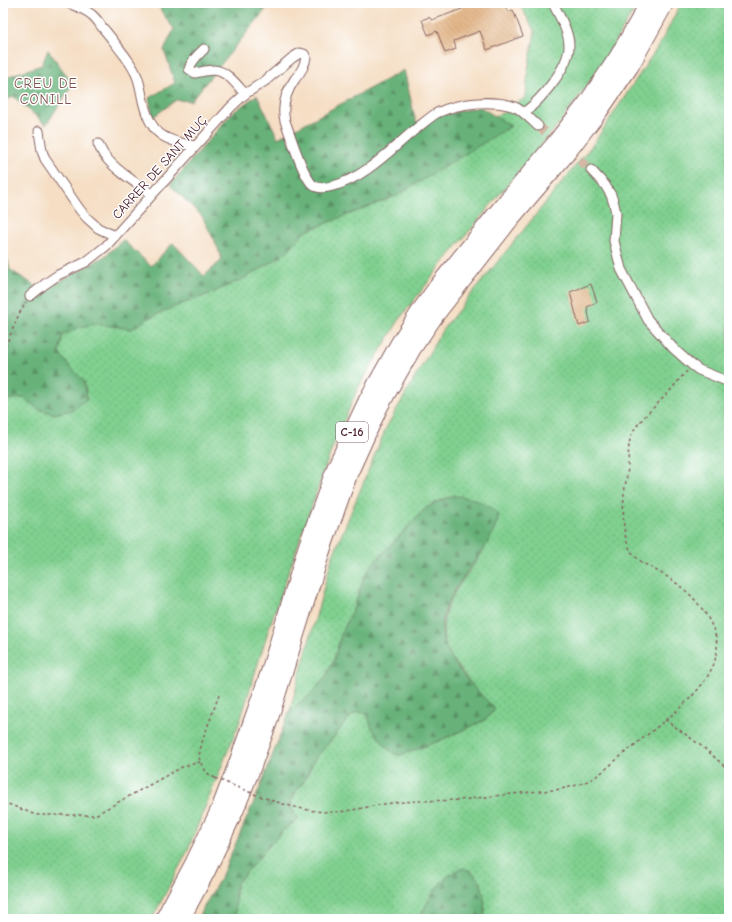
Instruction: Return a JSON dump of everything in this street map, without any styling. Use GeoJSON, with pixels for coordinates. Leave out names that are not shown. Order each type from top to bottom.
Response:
{"type":"FeatureCollection","features":[{"type":"Feature","properties":{"kind":"highway","name":"C-16"},"geometry":{"type":"LineString","coordinates":[[164,919],[194,863],[220,809],[270,671],[307,547],[336,467],[367,401],[399,344],[423,307],[438,286],[496,214],[554,146],[587,103],[618,57],[649,3]]}},
{"type":"Feature","properties":{"kind":"highway","name":"C-16"},"geometry":{"type":"LineString","coordinates":[[181,919],[207,870],[235,810],[252,767],[270,716],[321,552],[349,473],[380,407],[412,349],[436,314],[511,218],[565,155],[599,111],[630,66],[665,3]]}},
{"type":"Feature","properties":{"kind":"street"},"geometry":{"type":"LineString","coordinates":[[68,3],[93,15],[133,66],[137,75],[148,117],[159,134],[172,141],[196,146]]}},
{"type":"Feature","properties":{"kind":"street"},"geometry":{"type":"LineString","coordinates":[[538,126],[524,113],[550,86],[563,67],[568,54],[569,46],[564,27],[552,3]]}},
{"type":"Feature","properties":{"kind":"street"},"geometry":{"type":"LineString","coordinates":[[204,49],[191,64],[189,69],[195,73],[209,70],[219,71],[228,76],[245,94]]}},
{"type":"Feature","properties":{"kind":"street","name":"CARRER DE SANT MUÇ"},"geometry":{"type":"LineString","coordinates":[[30,296],[58,275],[86,262],[100,252],[222,116],[245,94],[265,81],[300,53],[304,54],[306,57],[304,67],[294,80],[286,96],[283,114],[305,174],[313,185],[318,187],[329,188],[352,179],[366,171],[431,117],[442,110],[460,105],[483,102],[509,106],[524,113]]}},
{"type":"Feature","properties":{"kind":"street"},"geometry":{"type":"LineString","coordinates":[[39,131],[42,151],[46,160],[80,210],[98,228],[115,236]]}},
{"type":"Feature","properties":{"kind":"street"},"geometry":{"type":"LineString","coordinates":[[98,144],[108,160],[152,194]]}},
{"type":"Feature","properties":{"kind":"street"},"geometry":{"type":"LineString","coordinates":[[591,170],[605,185],[614,204],[616,218],[614,241],[621,269],[648,320],[674,350],[692,365],[699,370],[729,382]]}},
{"type":"Feature","properties":{"kind":"path"},"geometry":{"type":"LineString","coordinates":[[3,352],[19,314],[30,296]]}},
{"type":"Feature","properties":{"kind":"path"},"geometry":{"type":"LineString","coordinates":[[219,695],[199,751],[200,762],[207,773],[215,778],[254,794],[296,808],[329,812],[346,811],[403,802],[456,800],[555,790],[567,788],[591,780],[688,701],[706,679],[715,660],[717,642],[708,619],[701,607],[688,593],[672,580],[637,558],[627,544],[624,524],[624,493],[628,467],[628,446],[630,439],[633,432],[647,414],[692,365]]}},
{"type":"Feature","properties":{"kind":"path"},"geometry":{"type":"LineString","coordinates":[[665,720],[705,749],[729,771]]}},
{"type":"Feature","properties":{"kind":"path"},"geometry":{"type":"LineString","coordinates":[[3,802],[36,815],[95,815],[182,767],[200,762]]}},
{"type":"Feature","properties":{"kind":"green space"},"geometry":{"type":"Polygon","coordinates":[[[158,3],[271,3],[191,101],[176,100],[153,117],[149,98],[175,83],[164,50],[174,29],[161,11],[158,3]]]}},
{"type":"Feature","properties":{"kind":"green space"},"geometry":{"type":"Polygon","coordinates":[[[519,3],[637,3],[600,67],[559,124],[443,263],[401,317],[359,386],[331,451],[270,625],[240,721],[186,854],[152,919],[3,919],[3,392],[52,337],[82,320],[133,317],[511,126],[494,116],[503,113],[526,97],[528,70],[535,32],[519,3]]]}},
{"type":"Feature","properties":{"kind":"green space"},"geometry":{"type":"Polygon","coordinates":[[[681,3],[729,3],[729,919],[484,919],[485,909],[481,883],[470,870],[438,886],[419,919],[235,919],[236,884],[283,830],[299,819],[291,807],[295,793],[303,783],[315,758],[352,715],[358,712],[366,713],[372,726],[389,750],[401,755],[441,740],[485,720],[494,710],[451,658],[447,650],[443,624],[446,611],[457,588],[480,556],[496,526],[454,496],[431,505],[424,510],[370,567],[341,635],[334,660],[325,678],[309,696],[290,710],[332,558],[386,428],[443,329],[594,143],[661,42],[681,3]]]}},
{"type":"Feature","properties":{"kind":"green space"},"geometry":{"type":"Polygon","coordinates":[[[48,50],[73,84],[46,125],[13,96],[3,103],[3,78],[42,65],[48,50]]]}},
{"type":"Feature","properties":{"kind":"green space"},"geometry":{"type":"Polygon","coordinates":[[[404,70],[416,123],[441,115],[480,107],[511,126],[396,196],[304,232],[282,256],[247,277],[147,319],[132,329],[96,324],[80,327],[63,335],[59,353],[84,381],[87,399],[72,410],[55,414],[38,409],[24,398],[3,400],[3,200],[5,198],[4,242],[10,270],[39,288],[60,282],[105,256],[123,240],[151,266],[173,243],[204,276],[222,260],[217,246],[202,216],[170,185],[231,114],[257,95],[278,138],[404,70]]]}},
{"type":"Feature","properties":{"kind":"green space"},"geometry":{"type":"Polygon","coordinates":[[[454,496],[466,497],[478,501],[490,507],[499,515],[488,543],[460,582],[447,605],[442,629],[443,640],[454,662],[470,683],[495,709],[485,720],[441,740],[401,755],[396,755],[393,753],[383,742],[372,728],[366,713],[358,712],[352,715],[315,758],[303,783],[295,793],[291,807],[299,818],[283,830],[236,884],[235,919],[197,919],[221,877],[259,790],[290,710],[309,696],[325,678],[334,660],[341,635],[354,607],[364,577],[370,567],[424,510],[446,498],[454,496]]]}},
{"type":"Feature","properties":{"kind":"green space"},"geometry":{"type":"Polygon","coordinates":[[[463,868],[471,871],[480,882],[484,896],[484,919],[419,919],[431,896],[441,882],[448,876],[463,868]]]}},
{"type":"Feature","properties":{"kind":"building"},"geometry":{"type":"Polygon","coordinates":[[[460,3],[505,3],[508,12],[513,10],[523,36],[487,50],[480,31],[454,41],[456,49],[445,53],[437,31],[428,35],[422,20],[429,17],[432,20],[462,9],[460,3]]]}},
{"type":"Feature","properties":{"kind":"building"},"geometry":{"type":"Polygon","coordinates":[[[591,284],[597,302],[587,307],[590,322],[579,326],[570,292],[591,284]]]}},
{"type":"Feature","properties":{"kind":"tunnel"},"geometry":{"type":"LineString","coordinates":[[538,126],[591,170]]}},
{"type":"Feature","properties":{"kind":"district","name":"CREU DE CONILL"},"geometry":{"type":"Point","coordinates":[46,92]}}]}
